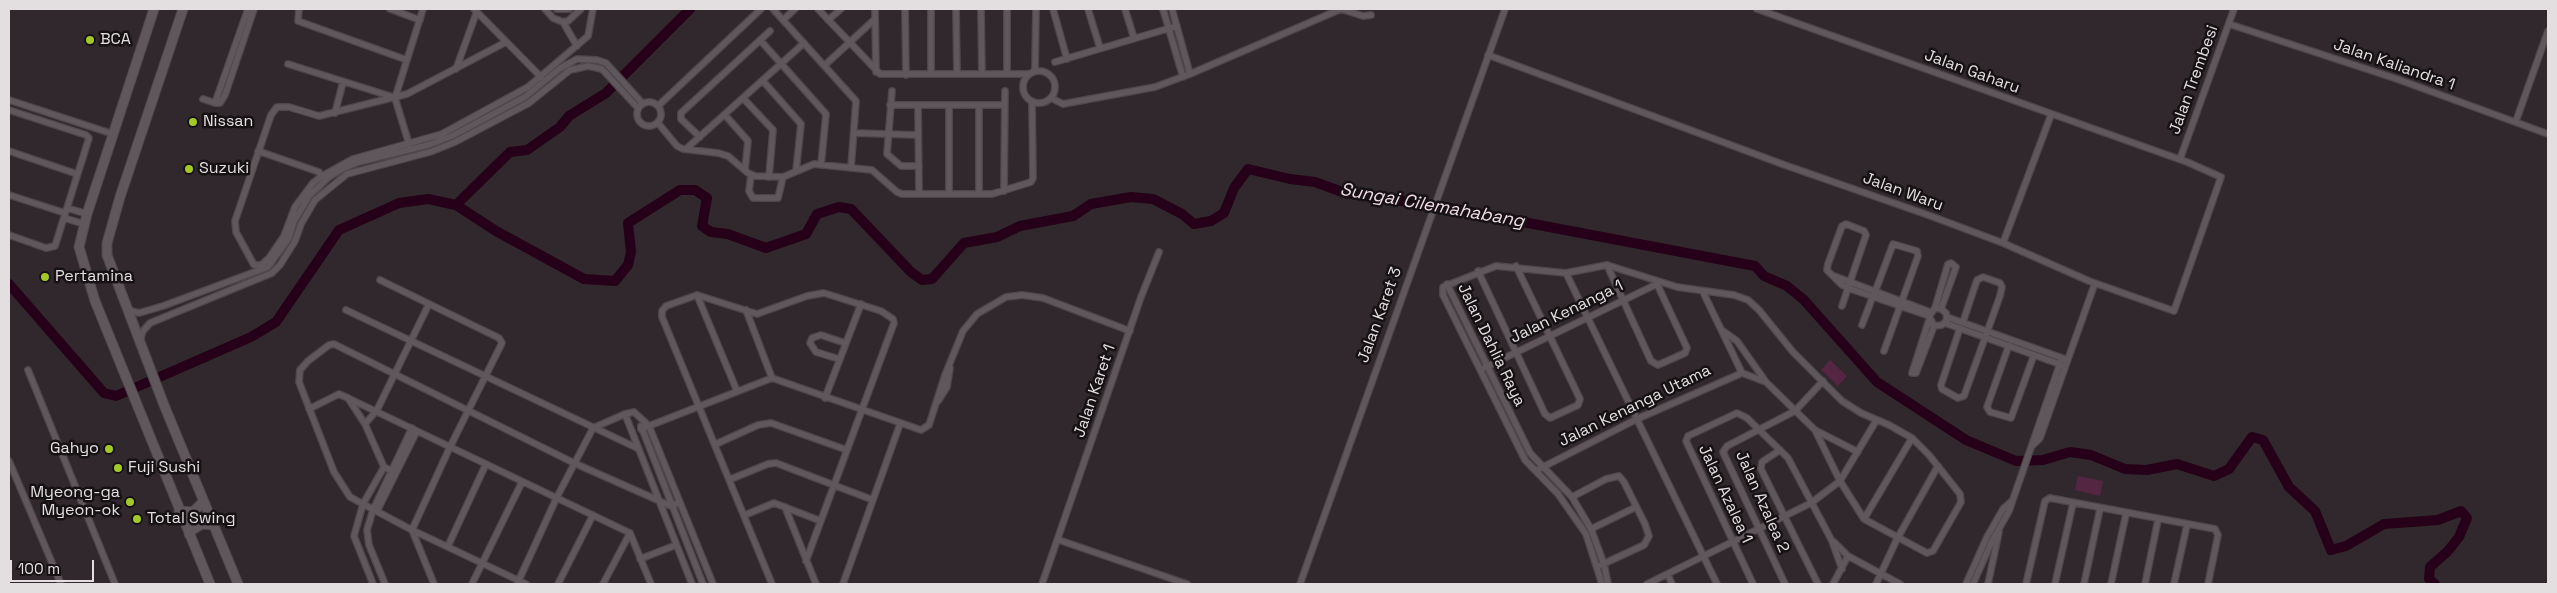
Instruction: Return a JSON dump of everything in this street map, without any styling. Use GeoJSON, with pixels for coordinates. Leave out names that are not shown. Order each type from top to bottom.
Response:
{"type":"FeatureCollection","features":[{"type":"Feature","properties":{"kind":"street"},"geometry":{"type":"LineString","coordinates":[[154,9],[84,224],[80,240],[80,256],[92,293],[133,399],[210,584]]}},
{"type":"Feature","properties":{"kind":"street"},"geometry":{"type":"LineString","coordinates":[[183,9],[107,243],[110,269],[150,365],[203,502],[238,584]]}},
{"type":"Feature","properties":{"kind":"street"},"geometry":{"type":"LineString","coordinates":[[215,103],[248,9]]}},
{"type":"Feature","properties":{"kind":"street"},"geometry":{"type":"LineString","coordinates":[[203,99],[220,103],[225,95],[254,9]]}},
{"type":"Feature","properties":{"kind":"street"},"geometry":{"type":"LineString","coordinates":[[299,9],[298,21],[407,60]]}},
{"type":"Feature","properties":{"kind":"street"},"geometry":{"type":"LineString","coordinates":[[390,9],[420,20]]}},
{"type":"Feature","properties":{"kind":"street"},"geometry":{"type":"LineString","coordinates":[[409,144],[395,98],[423,9]]}},
{"type":"Feature","properties":{"kind":"street"},"geometry":{"type":"LineString","coordinates":[[544,9],[561,22],[577,46]]}},
{"type":"Feature","properties":{"kind":"street"},"geometry":{"type":"LineString","coordinates":[[557,9],[569,9]]}},
{"type":"Feature","properties":{"kind":"street"},"geometry":{"type":"LineString","coordinates":[[561,22],[581,9]]}},
{"type":"Feature","properties":{"kind":"street"},"geometry":{"type":"LineString","coordinates":[[506,42],[408,94],[395,98],[319,116],[289,107],[277,107],[271,116],[258,151],[235,221],[236,232],[252,261],[257,266],[269,258],[284,236],[294,207],[322,176],[353,159],[409,144],[452,129],[528,87],[577,46],[590,30],[593,9]]}},
{"type":"Feature","properties":{"kind":"street"},"geometry":{"type":"LineString","coordinates":[[658,106],[760,9]]}},
{"type":"Feature","properties":{"kind":"street"},"geometry":{"type":"LineString","coordinates":[[773,9],[856,101],[851,168]]}},
{"type":"Feature","properties":{"kind":"street"},"geometry":{"type":"LineString","coordinates":[[783,20],[795,9]]}},
{"type":"Feature","properties":{"kind":"street"},"geometry":{"type":"LineString","coordinates":[[818,9],[876,72],[888,75],[906,75],[1029,74],[1042,71],[1053,79],[1054,92],[1051,98],[1045,102],[1032,101]]}},
{"type":"Feature","properties":{"kind":"street"},"geometry":{"type":"LineString","coordinates":[[828,20],[841,9]]}},
{"type":"Feature","properties":{"kind":"street"},"geometry":{"type":"LineString","coordinates":[[875,9],[876,72]]}},
{"type":"Feature","properties":{"kind":"street"},"geometry":{"type":"LineString","coordinates":[[905,9],[906,75]]}},
{"type":"Feature","properties":{"kind":"street"},"geometry":{"type":"LineString","coordinates":[[931,9],[931,74]]}},
{"type":"Feature","properties":{"kind":"street"},"geometry":{"type":"LineString","coordinates":[[956,9],[957,74]]}},
{"type":"Feature","properties":{"kind":"street"},"geometry":{"type":"LineString","coordinates":[[982,9],[982,74]]}},
{"type":"Feature","properties":{"kind":"street"},"geometry":{"type":"LineString","coordinates":[[1007,9],[1007,74]]}},
{"type":"Feature","properties":{"kind":"street"},"geometry":{"type":"LineString","coordinates":[[1036,9],[1036,71]]}},
{"type":"Feature","properties":{"kind":"street"},"geometry":{"type":"LineString","coordinates":[[1053,9],[1067,59]]}},
{"type":"Feature","properties":{"kind":"street"},"geometry":{"type":"LineString","coordinates":[[1088,9],[1100,48]]}},
{"type":"Feature","properties":{"kind":"street"},"geometry":{"type":"LineString","coordinates":[[1125,9],[1134,38]]}},
{"type":"Feature","properties":{"kind":"street"},"geometry":{"type":"LineString","coordinates":[[1163,9],[1183,77]]}},
{"type":"Feature","properties":{"kind":"street"},"geometry":{"type":"LineString","coordinates":[[1172,9],[1190,74]]}},
{"type":"Feature","properties":{"kind":"street"},"geometry":{"type":"LineString","coordinates":[[1051,98],[1062,104],[1155,87],[1183,77],[1341,9],[1363,16],[1371,15]]}},
{"type":"Feature","properties":{"kind":"street","name":"Jalan Karet 3"},"geometry":{"type":"LineString","coordinates":[[1300,584],[1429,219],[1506,9]]}},
{"type":"Feature","properties":{"kind":"street","name":"Jalan Gaharu"},"geometry":{"type":"LineString","coordinates":[[1757,9],[2051,116],[2180,159],[2221,177]]}},
{"type":"Feature","properties":{"kind":"street","name":"Jalan Trembesi"},"geometry":{"type":"LineString","coordinates":[[2180,159],[2234,9]]}},
{"type":"Feature","properties":{"kind":"street"},"geometry":{"type":"LineString","coordinates":[[456,69],[475,10],[541,77]]}},
{"type":"Feature","properties":{"kind":"street"},"geometry":{"type":"LineString","coordinates":[[825,65],[875,19]]}},
{"type":"Feature","properties":{"kind":"street","name":"Jalan Kaliandra 1"},"geometry":{"type":"LineString","coordinates":[[2229,24],[2397,79],[2548,134]]}},
{"type":"Feature","properties":{"kind":"street"},"geometry":{"type":"LineString","coordinates":[[1055,62],[1177,26]]}},
{"type":"Feature","properties":{"kind":"street"},"geometry":{"type":"LineString","coordinates":[[700,138],[681,119],[681,113],[770,31]]}},
{"type":"Feature","properties":{"kind":"street"},"geometry":{"type":"LineString","coordinates":[[2516,121],[2548,31]]}},
{"type":"Feature","properties":{"kind":"street"},"geometry":{"type":"LineString","coordinates":[[760,40],[826,114],[821,165]]}},
{"type":"Feature","properties":{"kind":"street"},"geometry":{"type":"LineString","coordinates":[[686,150],[804,43]]}},
{"type":"Feature","properties":{"kind":"street","name":"Jalan Waru"},"geometry":{"type":"LineString","coordinates":[[1488,55],[2003,243],[2095,282],[2174,311],[2221,177]]}},
{"type":"Feature","properties":{"kind":"street"},"geometry":{"type":"LineString","coordinates":[[127,310],[139,313],[163,306],[268,267],[289,238],[294,221],[310,195],[344,168],[440,141],[525,96],[558,69],[577,59],[598,60],[614,70],[625,88],[640,106]]}},
{"type":"Feature","properties":{"kind":"street"},"geometry":{"type":"LineString","coordinates":[[288,64],[395,98]]}},
{"type":"Feature","properties":{"kind":"street"},"geometry":{"type":"LineString","coordinates":[[140,341],[143,331],[150,323],[272,274],[295,241],[301,224],[315,200],[347,174],[442,148],[529,102],[563,75],[578,66],[596,66],[625,88]]}},
{"type":"Feature","properties":{"kind":"street"},"geometry":{"type":"LineString","coordinates":[[658,124],[677,146],[686,150],[718,153],[728,156],[752,175],[783,177],[814,164],[878,172],[897,192],[979,194],[1004,191],[1031,182],[1033,178],[1032,101],[1024,92],[1025,79],[1029,74]]}},
{"type":"Feature","properties":{"kind":"street"},"geometry":{"type":"LineString","coordinates":[[762,80],[801,124],[796,171]]}},
{"type":"Feature","properties":{"kind":"street"},"geometry":{"type":"LineString","coordinates":[[335,113],[343,82]]}},
{"type":"Feature","properties":{"kind":"street"},"geometry":{"type":"LineString","coordinates":[[400,83],[408,94]]}},
{"type":"Feature","properties":{"kind":"street"},"geometry":{"type":"LineString","coordinates":[[1004,191],[1005,91]]}},
{"type":"Feature","properties":{"kind":"street"},"geometry":{"type":"LineString","coordinates":[[892,92],[887,154],[901,166],[919,166]]}},
{"type":"Feature","properties":{"kind":"street"},"geometry":{"type":"LineString","coordinates":[[743,98],[773,130],[769,177]]}},
{"type":"Feature","properties":{"kind":"street"},"geometry":{"type":"LineString","coordinates":[[9,100],[113,134]]}},
{"type":"Feature","properties":{"kind":"street"},"geometry":{"type":"LineString","coordinates":[[651,102],[658,106],[662,115],[658,124],[648,127],[643,125],[637,118],[640,106],[651,102]]}},
{"type":"Feature","properties":{"kind":"street"},"geometry":{"type":"LineString","coordinates":[[890,105],[1005,105]]}},
{"type":"Feature","properties":{"kind":"street"},"geometry":{"type":"LineString","coordinates":[[918,105],[919,194]]}},
{"type":"Feature","properties":{"kind":"street"},"geometry":{"type":"LineString","coordinates":[[948,105],[949,194]]}},
{"type":"Feature","properties":{"kind":"street"},"geometry":{"type":"LineString","coordinates":[[979,105],[979,194]]}},
{"type":"Feature","properties":{"kind":"street"},"geometry":{"type":"LineString","coordinates":[[9,110],[87,136],[78,174],[55,246],[46,248],[9,235]]}},
{"type":"Feature","properties":{"kind":"street"},"geometry":{"type":"LineString","coordinates":[[725,115],[748,140],[744,170]]}},
{"type":"Feature","properties":{"kind":"street"},"geometry":{"type":"LineString","coordinates":[[2003,243],[2051,116]]}},
{"type":"Feature","properties":{"kind":"street"},"geometry":{"type":"LineString","coordinates":[[854,133],[918,136]]}},
{"type":"Feature","properties":{"kind":"street"},"geometry":{"type":"LineString","coordinates":[[9,151],[78,174]]}},
{"type":"Feature","properties":{"kind":"street"},"geometry":{"type":"LineString","coordinates":[[258,151],[319,172],[322,176]]}},
{"type":"Feature","properties":{"kind":"street"},"geometry":{"type":"LineString","coordinates":[[752,175],[749,191],[753,198],[778,198],[783,177]]}},
{"type":"Feature","properties":{"kind":"street"},"geometry":{"type":"LineString","coordinates":[[9,195],[65,213],[84,224]]}},
{"type":"Feature","properties":{"kind":"street"},"geometry":{"type":"LineString","coordinates":[[65,213],[87,214]]}},
{"type":"Feature","properties":{"kind":"street"},"geometry":{"type":"LineString","coordinates":[[1842,306],[1849,285],[1866,235],[1864,231],[1846,224],[1842,226],[1827,267],[1832,275],[1849,285],[1901,304],[1933,313],[1960,328],[1986,334],[2039,354]]}},
{"type":"Feature","properties":{"kind":"street"},"geometry":{"type":"LineString","coordinates":[[1862,326],[1893,244],[1917,251],[1918,256],[1884,351]]}},
{"type":"Feature","properties":{"kind":"street","name":"Jalan Karet 1"},"geometry":{"type":"LineString","coordinates":[[1042,584],[1059,540],[1130,331],[1160,252]]}},
{"type":"Feature","properties":{"kind":"street"},"geometry":{"type":"LineString","coordinates":[[1933,313],[1912,373],[1916,373],[1934,326],[1933,313],[1956,267],[1951,262],[1948,264],[1933,313]]}},
{"type":"Feature","properties":{"kind":"street"},"geometry":{"type":"LineString","coordinates":[[1607,265],[1653,363],[1658,366],[1685,353],[1686,345],[1658,283]]}},
{"type":"Feature","properties":{"kind":"street"},"geometry":{"type":"LineString","coordinates":[[1516,266],[1581,401],[1552,418],[1548,418],[1478,271],[1496,266],[1516,266],[1566,273],[1607,265],[1658,283],[1703,292],[1734,295],[1748,300],[1760,310],[1793,352],[1842,401],[1876,421],[1889,425],[1912,438],[1938,466],[1962,498],[1933,552],[1926,553],[1897,539],[1864,519],[1840,481],[1816,430]]}},
{"type":"Feature","properties":{"kind":"street","name":"Jalan Dahlia Raya"},"geometry":{"type":"LineString","coordinates":[[1478,271],[1447,284],[1525,460],[1534,472],[1570,508],[1586,534],[1601,565],[1602,584]]}},
{"type":"Feature","properties":{"kind":"street"},"geometry":{"type":"LineString","coordinates":[[1566,273],[1586,318],[1717,584]]}},
{"type":"Feature","properties":{"kind":"street"},"geometry":{"type":"LineString","coordinates":[[1960,328],[1940,385],[1942,389],[1958,398],[1964,396],[2002,288],[2000,283],[1982,277],[1977,280],[1963,322]]}},
{"type":"Feature","properties":{"kind":"street"},"geometry":{"type":"LineString","coordinates":[[380,280],[428,306],[500,338],[501,345],[450,447],[412,530],[434,584]]}},
{"type":"Feature","properties":{"kind":"street"},"geometry":{"type":"LineString","coordinates":[[1973,584],[1992,541],[2000,529],[2034,445],[2040,438],[2045,414],[2095,282]]}},
{"type":"Feature","properties":{"kind":"street","name":"Jalan Kenanga 1"},"geometry":{"type":"LineString","coordinates":[[1483,368],[1658,283]]}},
{"type":"Feature","properties":{"kind":"street"},"geometry":{"type":"LineString","coordinates":[[1703,292],[1742,373],[1766,382]]}},
{"type":"Feature","properties":{"kind":"street"},"geometry":{"type":"LineString","coordinates":[[751,322],[757,314],[807,296],[824,293],[892,316],[894,323],[806,561]]}},
{"type":"Feature","properties":{"kind":"street"},"geometry":{"type":"LineString","coordinates":[[697,295],[737,391]]}},
{"type":"Feature","properties":{"kind":"street"},"geometry":{"type":"LineString","coordinates":[[757,314],[697,295],[666,306],[661,314],[701,407],[772,584]]}},
{"type":"Feature","properties":{"kind":"street"},"geometry":{"type":"LineString","coordinates":[[641,429],[772,378],[919,430],[927,427],[963,330],[968,323],[991,304],[1006,297],[1022,295],[1043,298],[1130,331]]}},
{"type":"Feature","properties":{"kind":"street"},"geometry":{"type":"LineString","coordinates":[[704,312],[709,298]]}},
{"type":"Feature","properties":{"kind":"street"},"geometry":{"type":"LineString","coordinates":[[825,398],[861,304]]}},
{"type":"Feature","properties":{"kind":"street"},"geometry":{"type":"LineString","coordinates":[[150,323],[147,320],[149,313],[163,306]]}},
{"type":"Feature","properties":{"kind":"street"},"geometry":{"type":"LineString","coordinates":[[364,424],[377,410],[428,306]]}},
{"type":"Feature","properties":{"kind":"street"},"geometry":{"type":"LineString","coordinates":[[346,310],[637,448]]}},
{"type":"Feature","properties":{"kind":"street"},"geometry":{"type":"LineString","coordinates":[[746,310],[772,378]]}},
{"type":"Feature","properties":{"kind":"street"},"geometry":{"type":"LineString","coordinates":[[1946,320],[1963,322],[2009,345],[2064,362]]}},
{"type":"Feature","properties":{"kind":"street"},"geometry":{"type":"LineString","coordinates":[[1934,326],[1942,325],[1946,320]]}},
{"type":"Feature","properties":{"kind":"street"},"geometry":{"type":"LineString","coordinates":[[1723,331],[1737,341],[1766,382],[1816,430],[1858,452]]}},
{"type":"Feature","properties":{"kind":"street"},"geometry":{"type":"LineString","coordinates":[[840,359],[816,352],[810,343],[812,338],[821,334],[845,343]]}},
{"type":"Feature","properties":{"kind":"street"},"geometry":{"type":"LineString","coordinates":[[526,584],[518,583],[350,497],[341,486],[299,382],[299,375],[308,361],[329,345],[334,344],[574,463],[671,506],[680,502]]}},
{"type":"Feature","properties":{"kind":"street"},"geometry":{"type":"LineString","coordinates":[[2009,345],[1987,407],[1990,412],[2011,418],[2039,354]]}},
{"type":"Feature","properties":{"kind":"street","name":"Jalan Dahlia Raya"},"geometry":{"type":"LineString","coordinates":[[1483,368],[1530,453],[1572,497],[1591,529],[1608,584]]}},
{"type":"Feature","properties":{"kind":"street"},"geometry":{"type":"LineString","coordinates":[[28,370],[115,584]]}},
{"type":"Feature","properties":{"kind":"street","name":"Jalan Kenanga Utama"},"geometry":{"type":"LineString","coordinates":[[1534,472],[1637,419],[1742,373]]}},
{"type":"Feature","properties":{"kind":"street","name":"Jalan Azalea 2"},"geometry":{"type":"LineString","coordinates":[[1785,584],[1723,452],[1728,446],[1795,411],[1824,381]]}},
{"type":"Feature","properties":{"kind":"street"},"geometry":{"type":"LineString","coordinates":[[309,409],[339,394],[377,410],[593,515],[630,534],[650,584]]}},
{"type":"Feature","properties":{"kind":"street"},"geometry":{"type":"LineString","coordinates":[[348,398],[364,424],[384,467],[394,472]]}},
{"type":"Feature","properties":{"kind":"street"},"geometry":{"type":"LineString","coordinates":[[518,583],[557,497],[593,428],[634,412],[649,426],[713,584]]}},
{"type":"Feature","properties":{"kind":"street","name":"Jalan Azalea 1"},"geometry":{"type":"LineString","coordinates":[[1753,584],[1686,441],[1692,434],[1737,413],[1747,418],[1761,430]]}},
{"type":"Feature","properties":{"kind":"street"},"geometry":{"type":"LineString","coordinates":[[625,414],[692,584]]}},
{"type":"Feature","properties":{"kind":"street"},"geometry":{"type":"LineString","coordinates":[[641,419],[641,429],[703,584]]}},
{"type":"Feature","properties":{"kind":"street"},"geometry":{"type":"LineString","coordinates":[[1647,584],[1811,503],[1840,481],[1876,421]]}},
{"type":"Feature","properties":{"kind":"street"},"geometry":{"type":"LineString","coordinates":[[716,444],[758,425],[770,423],[847,450]]}},
{"type":"Feature","properties":{"kind":"street"},"geometry":{"type":"LineString","coordinates":[[843,584],[900,424]]}},
{"type":"Feature","properties":{"kind":"street"},"geometry":{"type":"LineString","coordinates":[[385,584],[367,538],[375,510],[414,429]]}},
{"type":"Feature","properties":{"kind":"street"},"geometry":{"type":"LineString","coordinates":[[1761,430],[1790,462],[1832,541],[1842,569]]}},
{"type":"Feature","properties":{"kind":"street"},"geometry":{"type":"LineString","coordinates":[[1864,519],[1912,438]]}},
{"type":"Feature","properties":{"kind":"street"},"geometry":{"type":"LineString","coordinates":[[1780,450],[1760,464],[1818,584]]}},
{"type":"Feature","properties":{"kind":"street"},"geometry":{"type":"LineString","coordinates":[[9,461],[61,584]]}},
{"type":"Feature","properties":{"kind":"street"},"geometry":{"type":"LineString","coordinates":[[730,479],[772,463],[873,500]]}},
{"type":"Feature","properties":{"kind":"street"},"geometry":{"type":"LineString","coordinates":[[448,546],[486,464]]}},
{"type":"Feature","properties":{"kind":"street"},"geometry":{"type":"LineString","coordinates":[[1876,584],[1897,539],[1938,466]]}},
{"type":"Feature","properties":{"kind":"street"},"geometry":{"type":"LineString","coordinates":[[373,584],[354,536],[363,504],[384,467]]}},
{"type":"Feature","properties":{"kind":"street"},"geometry":{"type":"LineString","coordinates":[[1572,497],[1606,479],[1619,476],[1648,531],[1647,540],[1644,545],[1601,565]]}},
{"type":"Feature","properties":{"kind":"street"},"geometry":{"type":"LineString","coordinates":[[472,584],[522,482]]}},
{"type":"Feature","properties":{"kind":"street"},"geometry":{"type":"LineString","coordinates":[[2026,584],[2047,498],[2158,520],[2211,528],[2217,532],[2208,584]]}},
{"type":"Feature","properties":{"kind":"street"},"geometry":{"type":"LineString","coordinates":[[1966,584],[1976,559],[2003,508],[2012,501]]}},
{"type":"Feature","properties":{"kind":"street"},"geometry":{"type":"LineString","coordinates":[[179,511],[193,512],[200,508],[203,502]]}},
{"type":"Feature","properties":{"kind":"street"},"geometry":{"type":"LineString","coordinates":[[745,515],[774,503],[821,520]]}},
{"type":"Feature","properties":{"kind":"street"},"geometry":{"type":"LineString","coordinates":[[2055,584],[2072,503]]}},
{"type":"Feature","properties":{"kind":"street"},"geometry":{"type":"LineString","coordinates":[[785,507],[816,584]]}},
{"type":"Feature","properties":{"kind":"street"},"geometry":{"type":"LineString","coordinates":[[1591,529],[1636,507]]}},
{"type":"Feature","properties":{"kind":"street"},"geometry":{"type":"LineString","coordinates":[[2084,584],[2100,509]]}},
{"type":"Feature","properties":{"kind":"street"},"geometry":{"type":"LineString","coordinates":[[790,521],[797,511]]}},
{"type":"Feature","properties":{"kind":"street"},"geometry":{"type":"LineString","coordinates":[[2111,584],[2126,514]]}},
{"type":"Feature","properties":{"kind":"street"},"geometry":{"type":"LineString","coordinates":[[558,584],[593,515]]}},
{"type":"Feature","properties":{"kind":"street"},"geometry":{"type":"LineString","coordinates":[[2145,584],[2158,520]]}},
{"type":"Feature","properties":{"kind":"street"},"geometry":{"type":"LineString","coordinates":[[189,534],[202,524],[213,525]]}},
{"type":"Feature","properties":{"kind":"street"},"geometry":{"type":"LineString","coordinates":[[2174,584],[2187,525]]}},
{"type":"Feature","properties":{"kind":"street"},"geometry":{"type":"LineString","coordinates":[[682,531],[690,528]]}},
{"type":"Feature","properties":{"kind":"street"},"geometry":{"type":"LineString","coordinates":[[1988,584],[2000,529]]}},
{"type":"Feature","properties":{"kind":"street"},"geometry":{"type":"LineString","coordinates":[[603,584],[630,534]]}},
{"type":"Feature","properties":{"kind":"street"},"geometry":{"type":"LineString","coordinates":[[1059,540],[1187,584]]}},
{"type":"Feature","properties":{"kind":"street"},"geometry":{"type":"LineString","coordinates":[[1832,541],[1848,556],[1900,584]]}},
{"type":"Feature","properties":{"kind":"street"},"geometry":{"type":"LineString","coordinates":[[640,559],[676,546]]}},
{"type":"Feature","properties":{"kind":"street"},"geometry":{"type":"LineString","coordinates":[[1833,584],[1848,556]]}},
{"type":"Feature","properties":{"kind":"street"},"geometry":{"type":"LineString","coordinates":[[697,569],[706,566]]}},
{"type":"Feature","properties":{"kind":"street"},"geometry":{"type":"LineString","coordinates":[[1668,575],[1672,584]]}},
{"type":"Feature","properties":{"kind":"shaded area"},"geometry":{"type":"Polygon","coordinates":[[[1830,360],[1847,376],[1838,386],[1821,370],[1830,360]]]}},
{"type":"Feature","properties":{"kind":"shaded area"},"geometry":{"type":"Polygon","coordinates":[[[2078,476],[2103,481],[2100,496],[2075,490],[2078,476]]]}},
{"type":"Feature","properties":{"kind":"waterway"},"geometry":{"type":"LineString","coordinates":[[456,205],[510,152],[527,150],[560,127],[569,116],[606,93],[690,9]]}},
{"type":"Feature","properties":{"kind":"waterway","name":"Sungai Cilemahabang"},"geometry":{"type":"LineString","coordinates":[[9,284],[104,393],[116,396],[251,337],[276,322],[339,230],[399,203],[428,199],[456,205],[496,231],[584,279],[615,281],[628,265],[631,252],[628,223],[680,190],[695,190],[707,198],[702,226],[711,232],[728,234],[766,248],[806,234],[817,214],[839,207],[851,209],[911,272],[922,280],[932,279],[964,243],[997,237],[1020,226],[1073,216],[1091,204],[1131,197],[1153,199],[1182,214],[1194,224],[1211,221],[1224,213],[1234,188],[1248,169],[1290,179],[1315,182],[1345,193],[1444,207],[1755,266],[1764,276],[1787,286],[1804,300],[1877,382],[1966,440],[2016,461],[2043,460],[2070,452],[2091,455],[2125,469],[2147,470],[2177,464],[2214,476],[2229,469],[2252,437],[2263,440],[2289,487],[2315,511],[2331,550],[2346,546],[2384,524],[2438,520],[2461,511],[2467,518],[2459,537],[2448,551],[2430,567],[2429,579],[2435,584]]}},
{"type":"Feature","properties":{"kind":"place","name":"BCA"},"geometry":{"type":"Point","coordinates":[90,40]}},
{"type":"Feature","properties":{"kind":"place","name":"Nissan"},"geometry":{"type":"Point","coordinates":[193,122]}},
{"type":"Feature","properties":{"kind":"place","name":"Suzuki"},"geometry":{"type":"Point","coordinates":[189,169]}},
{"type":"Feature","properties":{"kind":"place","name":"Pertamina"},"geometry":{"type":"Point","coordinates":[45,277]}},
{"type":"Feature","properties":{"kind":"place","name":"Gahyo"},"geometry":{"type":"Point","coordinates":[109,449]}},
{"type":"Feature","properties":{"kind":"place","name":"Fuji Sushi"},"geometry":{"type":"Point","coordinates":[118,468]}},
{"type":"Feature","properties":{"kind":"place","name":"Myeong-ga Myeon-ok"},"geometry":{"type":"Point","coordinates":[130,502]}},
{"type":"Feature","properties":{"kind":"place","name":"Total Swing"},"geometry":{"type":"Point","coordinates":[137,519]}}]}
